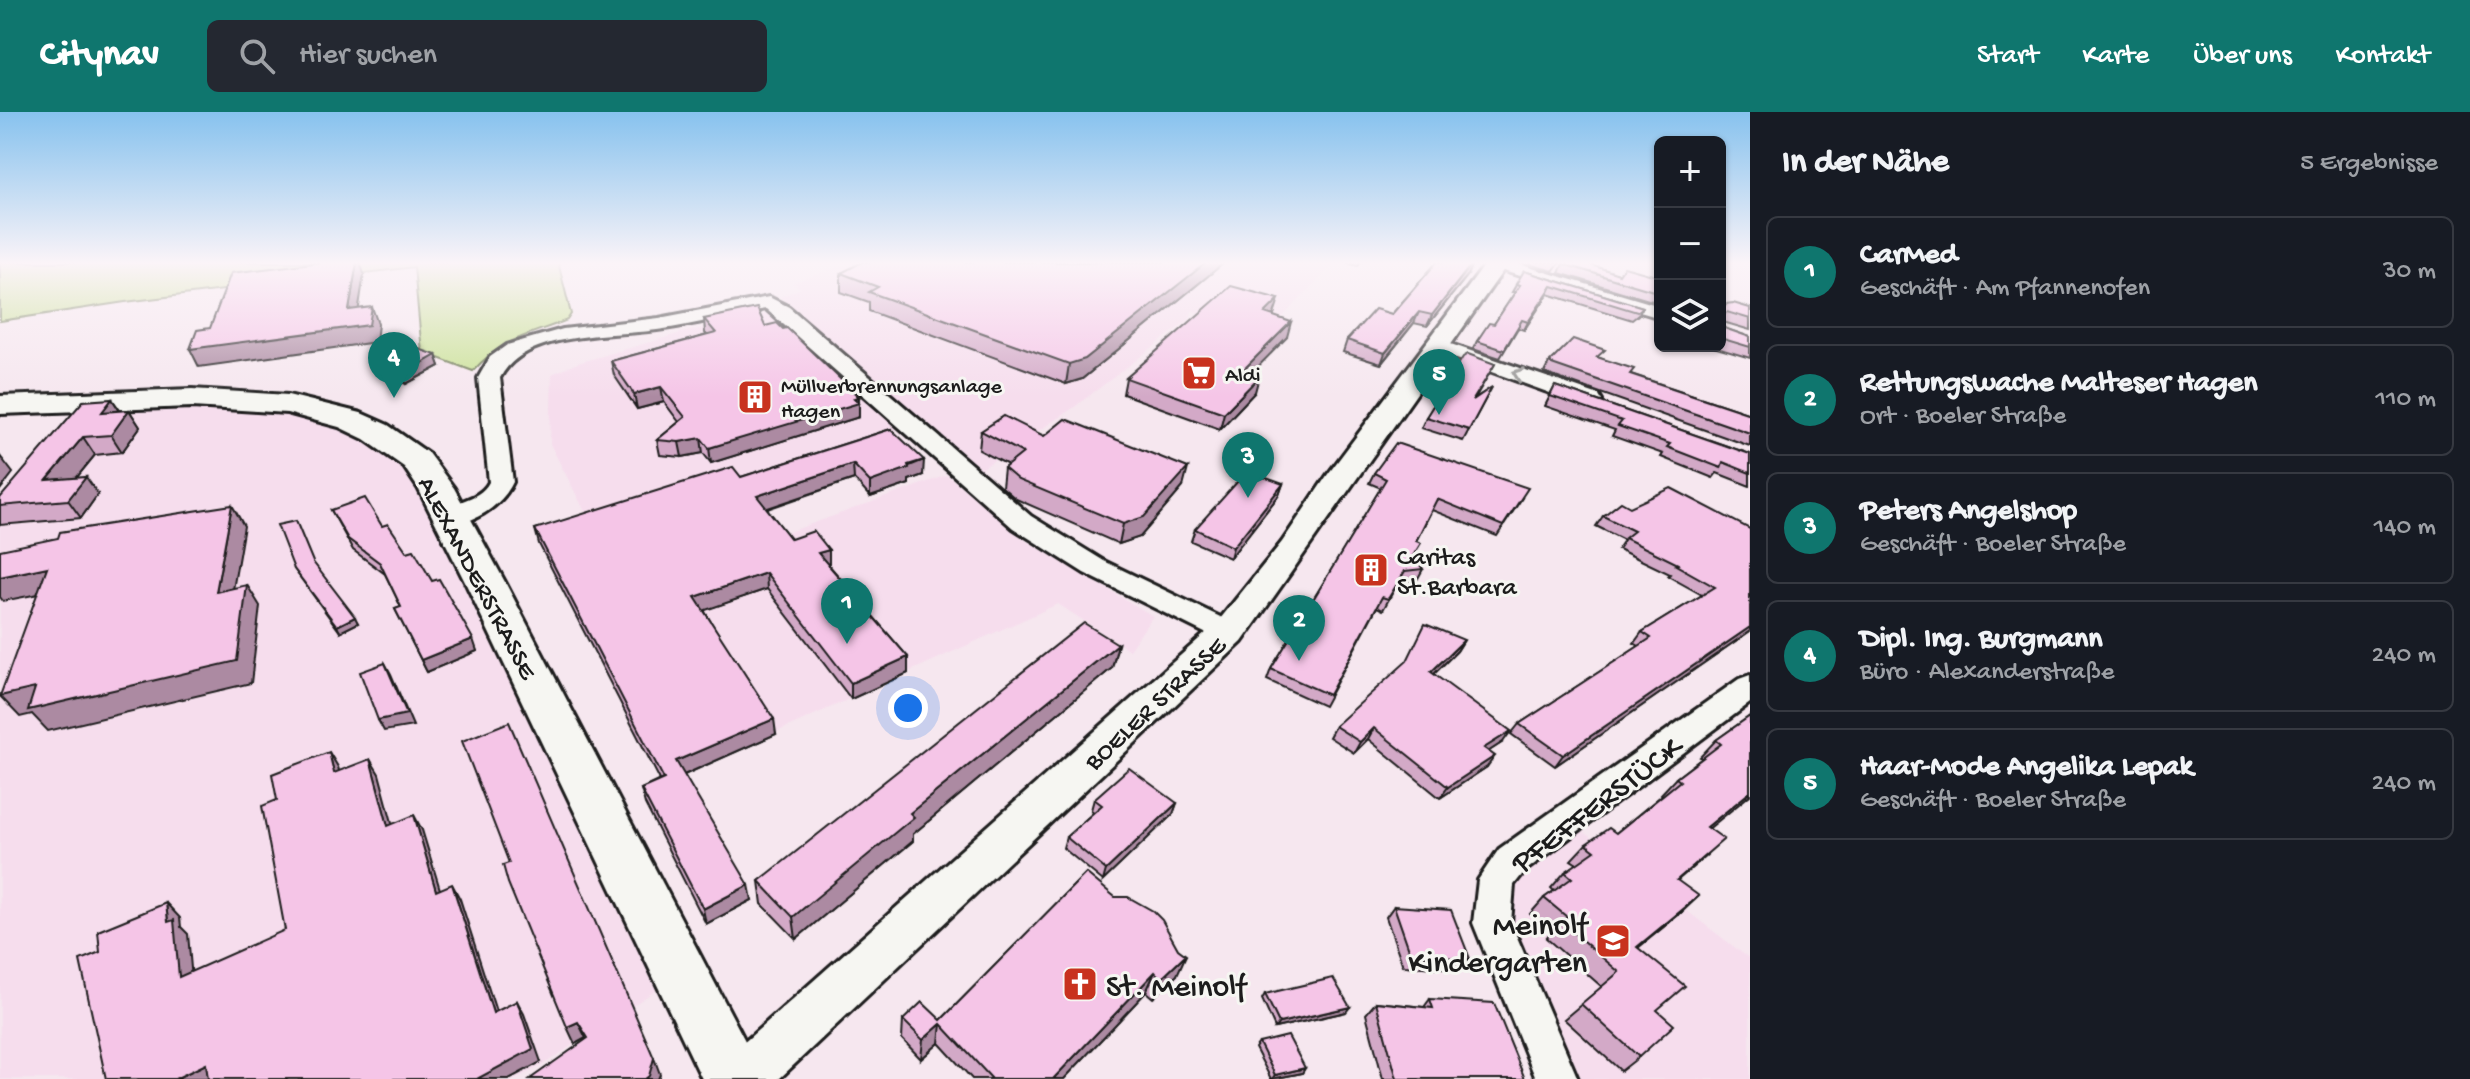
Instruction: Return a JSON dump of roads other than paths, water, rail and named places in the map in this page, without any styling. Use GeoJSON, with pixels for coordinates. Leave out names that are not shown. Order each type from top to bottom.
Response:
{"type":"FeatureCollection","features":[{"type":"Feature","properties":{"kind":"main road","name":"ALEXANDERSTRASSE"},"geometry":{"type":"LineString","coordinates":[[0,405],[78,412],[222,398],[321,411],[376,432],[400,447],[428,476],[451,516],[734,1079]]}},
{"type":"Feature","properties":{"kind":"street"},"geometry":{"type":"LineString","coordinates":[[451,516],[480,505],[496,493],[501,482],[489,378],[493,366],[504,356],[528,343],[552,337],[660,323],[747,307]]}},
{"type":"Feature","properties":{"kind":"street"},"geometry":{"type":"LineString","coordinates":[[776,307],[1022,522],[1094,567],[1229,633]]}},
{"type":"Feature","properties":{"kind":"street","name":"BOELER STRASSE"},"geometry":{"type":"LineString","coordinates":[[741,1079],[1229,633],[1465,307]]}},
{"type":"Feature","properties":{"kind":"street"},"geometry":{"type":"LineString","coordinates":[[1439,346],[1617,409]]}},
{"type":"Feature","properties":{"kind":"street","name":"PFEFFERSTÜCK"},"geometry":{"type":"LineString","coordinates":[[1557,1079],[1492,923],[1496,880],[1512,860],[1750,687]]}},
{"type":"Feature","properties":{"kind":"place","name":"Aldi"},"geometry":{"type":"Point","coordinates":[1199,373]}},
{"type":"Feature","properties":{"kind":"place","name":"Müllverbrennungsanlage Hagen"},"geometry":{"type":"Point","coordinates":[755,397]}},
{"type":"Feature","properties":{"kind":"place","name":"Dipl. Ing. Burgmann"},"geometry":{"type":"Point","coordinates":[394,398]}},
{"type":"Feature","properties":{"kind":"place","name":"Haar-Mode Angelika Lepak"},"geometry":{"type":"Point","coordinates":[1439,415]}},
{"type":"Feature","properties":{"kind":"place","name":"Peters Angelshop"},"geometry":{"type":"Point","coordinates":[1248,498]}},
{"type":"Feature","properties":{"kind":"place","name":"Caritas St.Barbara"},"geometry":{"type":"Point","coordinates":[1371,570]}},
{"type":"Feature","properties":{"kind":"place","name":"CarMed"},"geometry":{"type":"Point","coordinates":[847,644]}},
{"type":"Feature","properties":{"kind":"place","name":"Rettungswache Malteser Hagen"},"geometry":{"type":"Point","coordinates":[1299,661]}},
{"type":"Feature","properties":{"kind":"place","name":"Meinolf Kindergarten"},"geometry":{"type":"Point","coordinates":[1613,941]}},
{"type":"Feature","properties":{"kind":"place","name":"St. Meinolf"},"geometry":{"type":"Point","coordinates":[1080,984]}}]}
